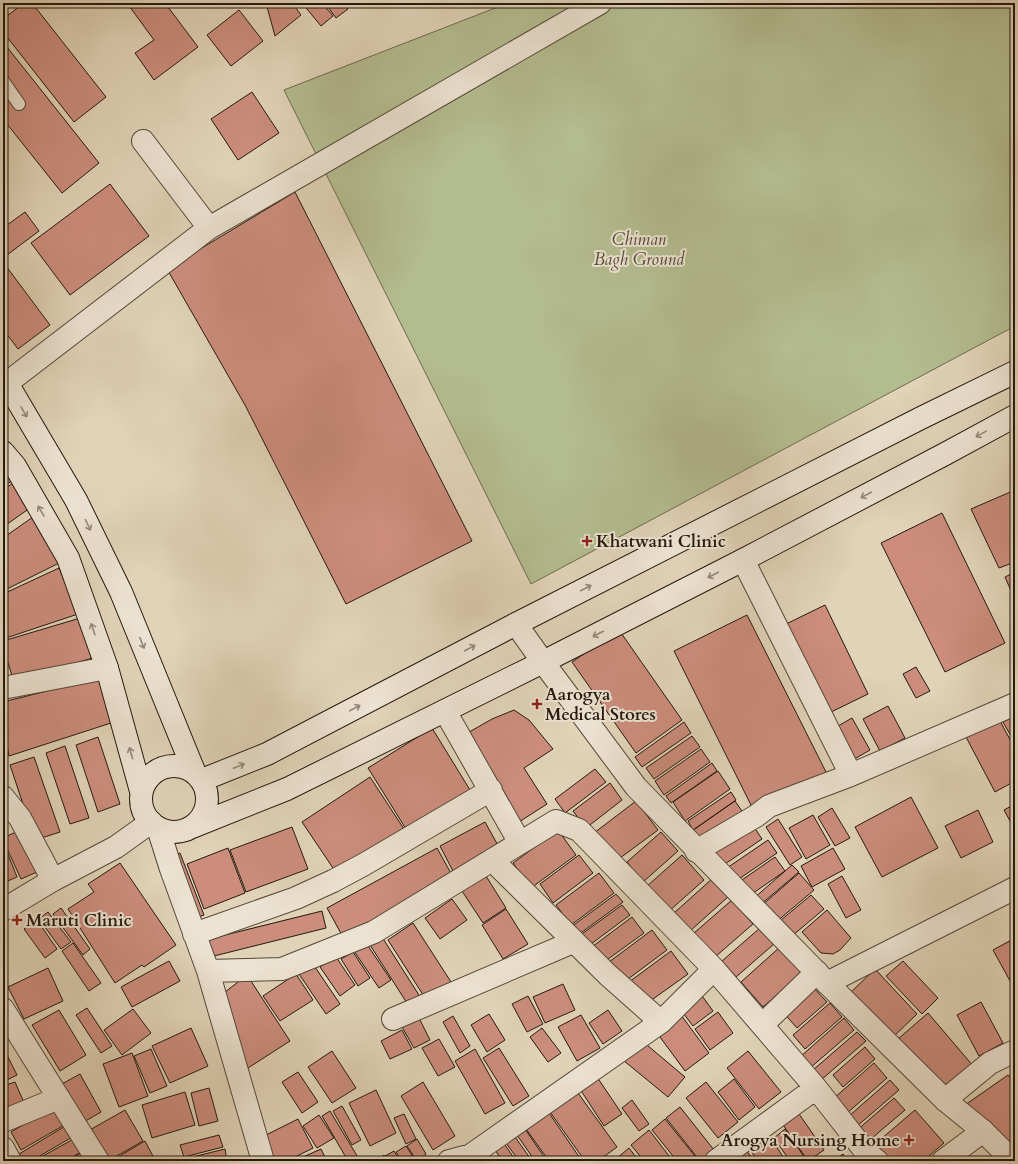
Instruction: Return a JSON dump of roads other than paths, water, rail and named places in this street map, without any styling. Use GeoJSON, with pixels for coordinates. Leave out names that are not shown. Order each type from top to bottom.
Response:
{"type":"FeatureCollection","features":[{"type":"Feature","properties":{"kind":"street"},"geometry":{"type":"LineString","coordinates":[[192,827],[200,820],[206,811],[208,800],[207,790],[198,776],[121,592],[76,500],[5,381],[209,228],[600,3]]}},
{"type":"Feature","properties":{"kind":"street"},"geometry":{"type":"LineString","coordinates":[[143,141],[209,228]]}},
{"type":"Feature","properties":{"kind":"street"},"geometry":{"type":"LineString","coordinates":[[198,776],[267,754],[516,624],[1015,372]]}},
{"type":"Feature","properties":{"kind":"street"},"geometry":{"type":"LineString","coordinates":[[198,776],[184,766],[173,765],[162,767],[153,772],[145,780],[141,791],[140,799],[145,816],[154,825],[166,831],[184,831],[287,789],[543,662],[743,560],[1015,416]]}},
{"type":"Feature","properties":{"kind":"street"},"geometry":{"type":"LineString","coordinates":[[3,452],[15,466],[68,558],[107,668],[141,791]]}},
{"type":"Feature","properties":{"kind":"street"},"geometry":{"type":"LineString","coordinates":[[743,560],[850,775]]}},
{"type":"Feature","properties":{"kind":"street"},"geometry":{"type":"LineString","coordinates":[[516,624],[636,788],[696,851],[946,1100],[983,1131],[1013,1161]]}},
{"type":"Feature","properties":{"kind":"street"},"geometry":{"type":"LineString","coordinates":[[3,688],[107,668]]}},
{"type":"Feature","properties":{"kind":"street"},"geometry":{"type":"LineString","coordinates":[[696,851],[756,816],[768,806],[850,775],[1015,704]]}},
{"type":"Feature","properties":{"kind":"street"},"geometry":{"type":"LineString","coordinates":[[445,711],[520,843]]}},
{"type":"Feature","properties":{"kind":"street"},"geometry":{"type":"LineString","coordinates":[[194,934],[296,898],[333,881],[363,865],[490,790]]}},
{"type":"Feature","properties":{"kind":"street"},"geometry":{"type":"LineString","coordinates":[[3,797],[20,818],[53,880]]}},
{"type":"Feature","properties":{"kind":"street"},"geometry":{"type":"LineString","coordinates":[[208,971],[282,968],[374,932],[556,821],[579,830],[714,969],[816,1088],[865,1151],[877,1161]]}},
{"type":"Feature","properties":{"kind":"street"},"geometry":{"type":"LineString","coordinates":[[154,825],[208,971],[263,1161]]}},
{"type":"Feature","properties":{"kind":"street"},"geometry":{"type":"LineString","coordinates":[[3,910],[53,880],[154,825]]}},
{"type":"Feature","properties":{"kind":"street"},"geometry":{"type":"LineString","coordinates":[[492,860],[573,942],[661,1022]]}},
{"type":"Feature","properties":{"kind":"street"},"geometry":{"type":"LineString","coordinates":[[762,1025],[822,977],[1015,888]]}},
{"type":"Feature","properties":{"kind":"street"},"geometry":{"type":"LineString","coordinates":[[392,1019],[573,942]]}},
{"type":"Feature","properties":{"kind":"street"},"geometry":{"type":"LineString","coordinates":[[450,1161],[471,1155],[661,1022],[714,969]]}},
{"type":"Feature","properties":{"kind":"street"},"geometry":{"type":"LineString","coordinates":[[3,1009],[98,1161]]}},
{"type":"Feature","properties":{"kind":"street"},"geometry":{"type":"LineString","coordinates":[[946,1100],[990,1063],[1015,1051]]}},
{"type":"Feature","properties":{"kind":"street"},"geometry":{"type":"LineString","coordinates":[[716,1161],[816,1088]]}},
{"type":"Feature","properties":{"kind":"street"},"geometry":{"type":"LineString","coordinates":[[3,1121],[59,1098]]}},
{"type":"Feature","properties":{"kind":"street"},"geometry":{"type":"LineString","coordinates":[[943,1161],[983,1131]]}},
{"type":"Feature","properties":{"kind":"street"},"geometry":{"type":"LineString","coordinates":[[3,1148],[10,1161]]}},
{"type":"Feature","properties":{"kind":"lane"},"geometry":{"type":"LineString","coordinates":[[3,81],[19,104]]}},
{"type":"Feature","properties":{"kind":"place","name":"Khatwani Clinic"},"geometry":{"type":"Point","coordinates":[587,541]}},
{"type":"Feature","properties":{"kind":"place","name":"Aarogya Medical Stores"},"geometry":{"type":"Point","coordinates":[537,704]}},
{"type":"Feature","properties":{"kind":"place","name":"Maruti Clinic"},"geometry":{"type":"Point","coordinates":[17,920]}},
{"type":"Feature","properties":{"kind":"place","name":"Arogya Nursing Home"},"geometry":{"type":"Point","coordinates":[909,1140]}},
{"type":"Feature","properties":{"kind":"park label","name":"Chiman Bagh Ground"},"geometry":{"type":"Point","coordinates":[639,249]}}]}
